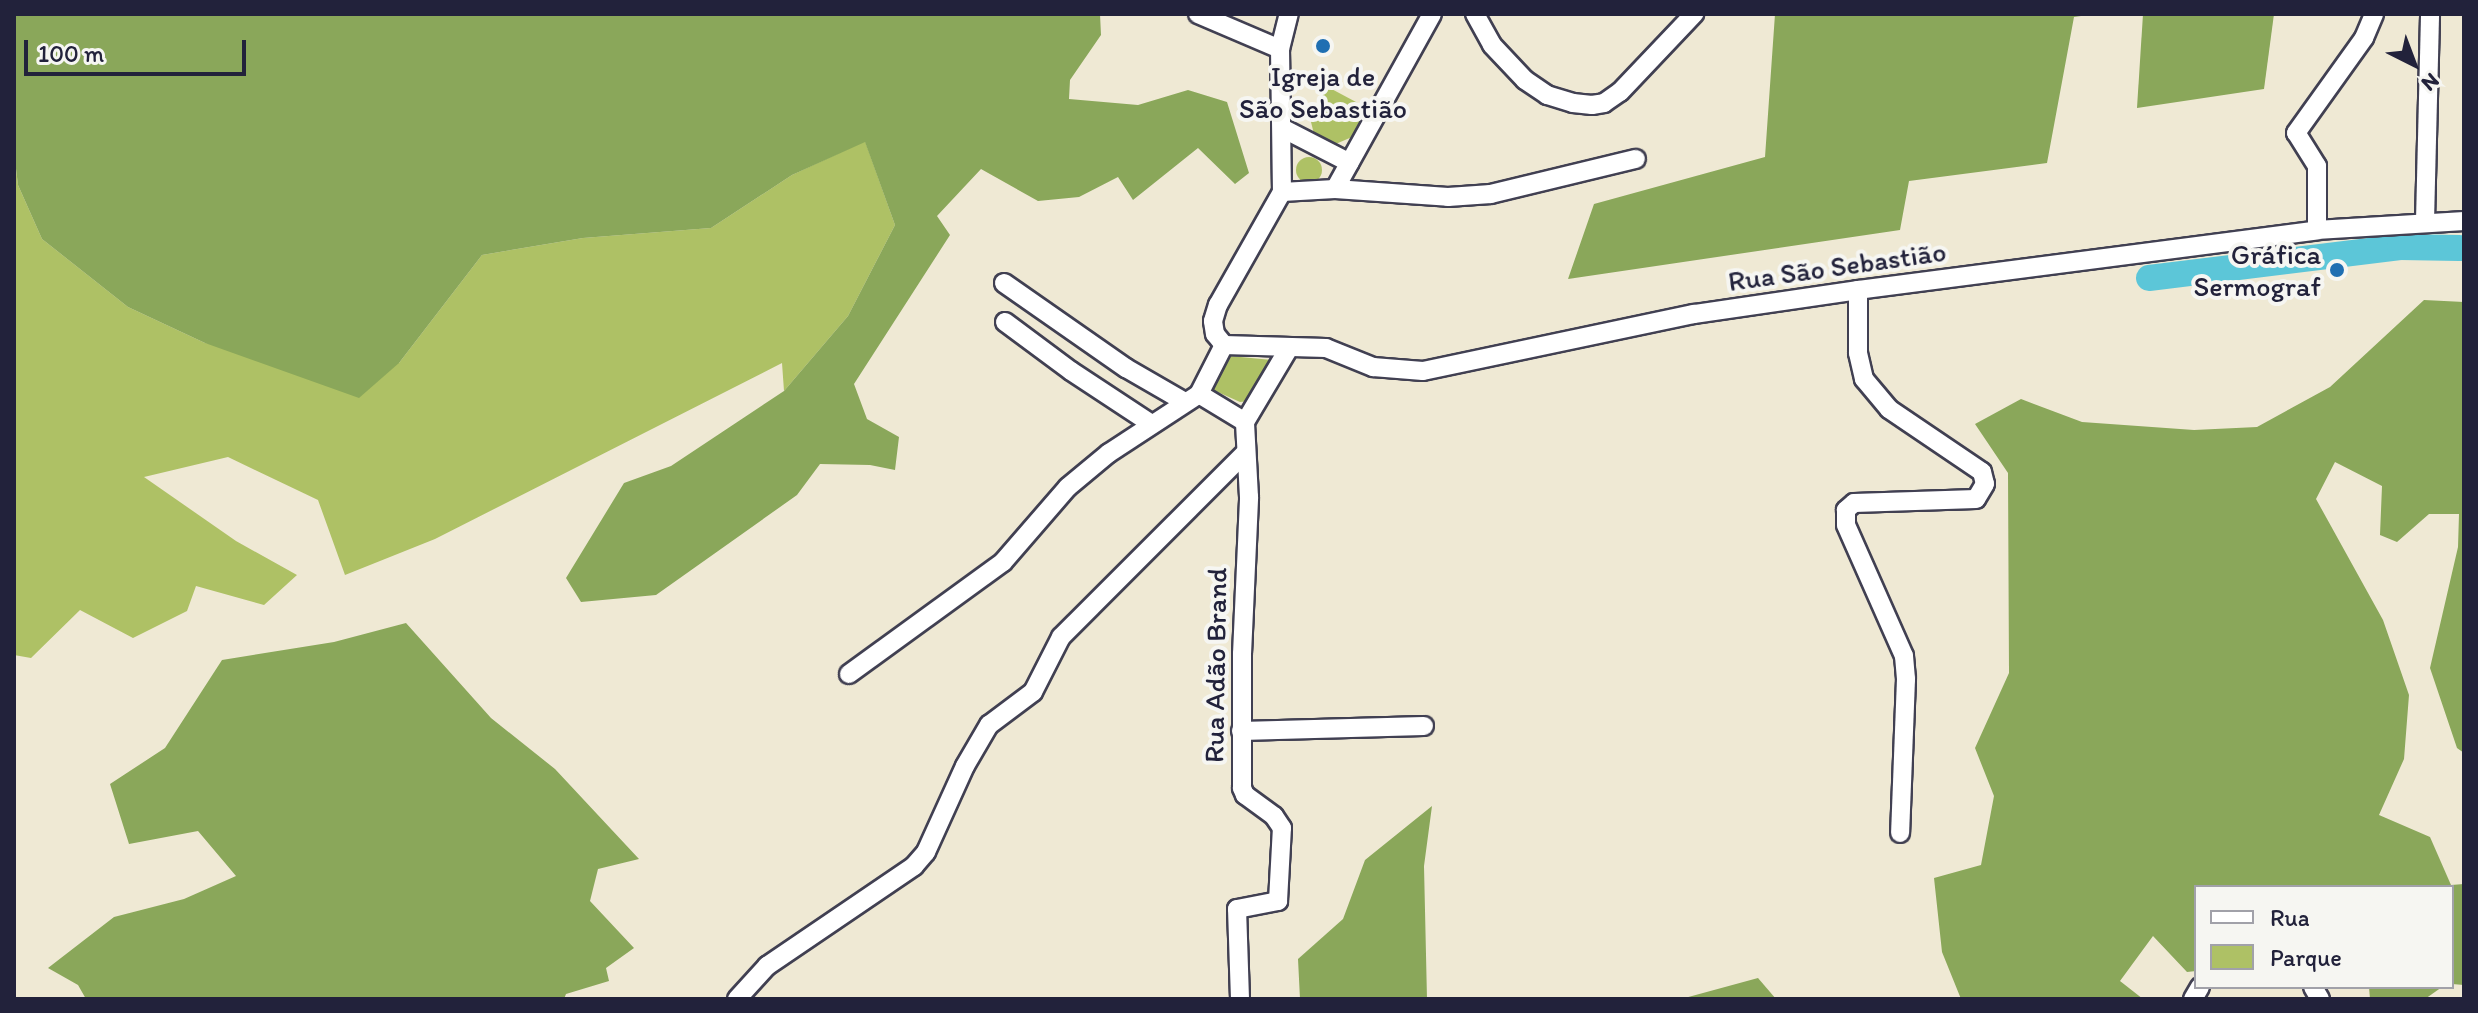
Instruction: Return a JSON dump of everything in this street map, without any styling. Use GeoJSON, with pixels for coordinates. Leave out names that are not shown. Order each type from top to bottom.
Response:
{"type":"FeatureCollection","features":[{"type":"Feature","properties":{"kind":"street"},"geometry":{"type":"LineString","coordinates":[[1198,14],[1280,49]]}},
{"type":"Feature","properties":{"kind":"street"},"geometry":{"type":"LineString","coordinates":[[849,674],[1003,562],[1068,487],[1150,423],[1192,398],[1224,345],[1215,334],[1213,321],[1218,305],[1282,192],[1280,49],[1289,14]]}},
{"type":"Feature","properties":{"kind":"street"},"geometry":{"type":"LineString","coordinates":[[1335,189],[1432,14]]}},
{"type":"Feature","properties":{"kind":"street"},"geometry":{"type":"LineString","coordinates":[[1475,14],[1492,45],[1525,80],[1547,95],[1592,105],[1604,103],[1620,92],[1694,14]]}},
{"type":"Feature","properties":{"kind":"street"},"geometry":{"type":"LineString","coordinates":[[2317,230],[2317,166],[2296,133],[2364,38],[2374,14]]}},
{"type":"Feature","properties":{"kind":"street"},"geometry":{"type":"LineString","coordinates":[[2425,221],[2430,14]]}},
{"type":"Feature","properties":{"kind":"street"},"geometry":{"type":"LineString","coordinates":[[1282,128],[1350,163]]}},
{"type":"Feature","properties":{"kind":"street"},"geometry":{"type":"LineString","coordinates":[[1282,192],[1335,189],[1448,197],[1491,194],[1636,159]]}},
{"type":"Feature","properties":{"kind":"street","name":"Rua São Sebastião"},"geometry":{"type":"LineString","coordinates":[[1224,345],[1326,348],[1373,367],[1423,371],[1694,314],[1858,290],[2317,230],[2464,221]]}},
{"type":"Feature","properties":{"kind":"street"},"geometry":{"type":"LineString","coordinates":[[1004,283],[1126,368],[1245,422],[1289,348]]}},
{"type":"Feature","properties":{"kind":"street"},"geometry":{"type":"LineString","coordinates":[[1858,290],[1858,353],[1864,379],[1889,409],[1982,472],[1985,484],[1976,499],[1854,503],[1846,510],[1846,525],[1904,656],[1906,702],[1900,833]]}},
{"type":"Feature","properties":{"kind":"street"},"geometry":{"type":"LineString","coordinates":[[1005,322],[1071,371],[1150,423]]}},
{"type":"Feature","properties":{"kind":"street","name":"Rua Adão Brand"},"geometry":{"type":"LineString","coordinates":[[1240,999],[1237,909],[1278,901],[1282,828],[1274,816],[1245,795],[1241,731],[1249,497],[1244,454],[1245,422]]}},
{"type":"Feature","properties":{"kind":"street"},"geometry":{"type":"LineString","coordinates":[[743,994],[767,966],[914,866],[926,852],[965,766],[989,725],[1033,692],[1061,637],[1244,454]]}},
{"type":"Feature","properties":{"kind":"street"},"geometry":{"type":"LineString","coordinates":[[1241,731],[1424,726]]}},
{"type":"Feature","properties":{"kind":"green space"},"geometry":{"type":"Polygon","coordinates":[[[14,14],[1100,14],[1101,35],[1070,80],[1069,99],[1138,105],[1188,90],[1227,102],[1249,173],[1235,184],[1198,148],[1133,200],[1118,177],[1079,197],[1038,201],[981,169],[937,216],[950,235],[854,384],[867,419],[899,437],[895,470],[870,465],[820,464],[797,495],[656,595],[581,602],[566,578],[624,483],[671,466],[784,391],[848,316],[895,225],[865,142],[792,175],[711,228],[583,238],[482,255],[399,363],[359,398],[205,343],[128,307],[42,239],[18,185],[14,153],[14,14]]]}},
{"type":"Feature","properties":{"kind":"green space"},"geometry":{"type":"Polygon","coordinates":[[[1775,14],[2095,14],[2074,17],[2047,163],[1909,181],[1900,230],[1568,279],[1594,204],[1765,157],[1775,14]]]}},
{"type":"Feature","properties":{"kind":"green space"},"geometry":{"type":"Polygon","coordinates":[[[2143,14],[2274,14],[2264,89],[2137,108],[2143,14]]]}},
{"type":"Feature","properties":{"kind":"green space"},"geometry":{"type":"Polygon","coordinates":[[[1326,86],[1371,110],[1352,137],[1331,146],[1314,134],[1311,122],[1326,86]]]}},
{"type":"Feature","properties":{"kind":"green space"},"geometry":{"type":"Polygon","coordinates":[[[865,141],[895,225],[848,316],[784,391],[782,363],[435,539],[345,575],[318,500],[228,457],[144,477],[236,541],[297,575],[264,605],[196,586],[187,611],[133,638],[80,610],[31,658],[14,655],[14,153],[18,185],[42,239],[128,307],[205,343],[399,363],[482,255],[583,238],[711,228],[792,175],[865,141]]]}},
{"type":"Feature","properties":{"kind":"green space"},"geometry":{"type":"Polygon","coordinates":[[[1309,157],[1318,161],[1322,170],[1318,179],[1309,183],[1300,179],[1296,170],[1300,161],[1309,157]]]}},
{"type":"Feature","properties":{"kind":"green space"},"geometry":{"type":"Polygon","coordinates":[[[2424,300],[2464,302],[2464,753],[2457,748],[2430,668],[2458,547],[2459,514],[2429,514],[2397,542],[2380,535],[2382,486],[2335,462],[2316,499],[2383,620],[2409,695],[2404,759],[2379,815],[2430,837],[2451,885],[2194,885],[2194,971],[2187,972],[2153,936],[2120,981],[2143,999],[1961,999],[1942,952],[1934,878],[1981,865],[1994,796],[1975,748],[2009,673],[2008,473],[1975,424],[2021,399],[2082,422],[2194,430],[2257,427],[2330,387],[2424,300]]]}},
{"type":"Feature","properties":{"kind":"green space"},"geometry":{"type":"Polygon","coordinates":[[[1230,356],[1272,360],[1249,401],[1240,402],[1211,389],[1230,356]]]}},
{"type":"Feature","properties":{"kind":"green space"},"geometry":{"type":"Polygon","coordinates":[[[406,623],[491,718],[555,769],[639,859],[598,869],[590,901],[634,948],[606,968],[609,981],[566,994],[564,999],[86,999],[78,985],[48,968],[114,917],[184,899],[236,876],[198,831],[129,844],[110,784],[165,748],[222,660],[334,642],[406,623]]]}},
{"type":"Feature","properties":{"kind":"green space"},"geometry":{"type":"Polygon","coordinates":[[[1432,806],[1424,866],[1427,999],[1300,999],[1298,959],[1343,919],[1365,860],[1432,806]]]}},
{"type":"Feature","properties":{"kind":"green space"},"geometry":{"type":"Polygon","coordinates":[[[2464,884],[2464,985],[2454,984],[2454,885],[2451,885],[2464,884]]]}},
{"type":"Feature","properties":{"kind":"green space"},"geometry":{"type":"Polygon","coordinates":[[[1758,978],[1776,999],[1681,999],[1758,978]]]}},
{"type":"Feature","properties":{"kind":"green space"},"geometry":{"type":"Polygon","coordinates":[[[2369,989],[2439,989],[2425,999],[2370,999],[2369,989]]]}},
{"type":"Feature","properties":{"kind":"waterway"},"geometry":{"type":"LineString","coordinates":[[2149,278],[2400,247],[2459,248]]}},
{"type":"Feature","properties":{"kind":"place","name":"Igreja de São Sebastião"},"geometry":{"type":"Point","coordinates":[1323,46]}},
{"type":"Feature","properties":{"kind":"place","name":"Gráfica Sermograf"},"geometry":{"type":"Point","coordinates":[2337,270]}}]}
